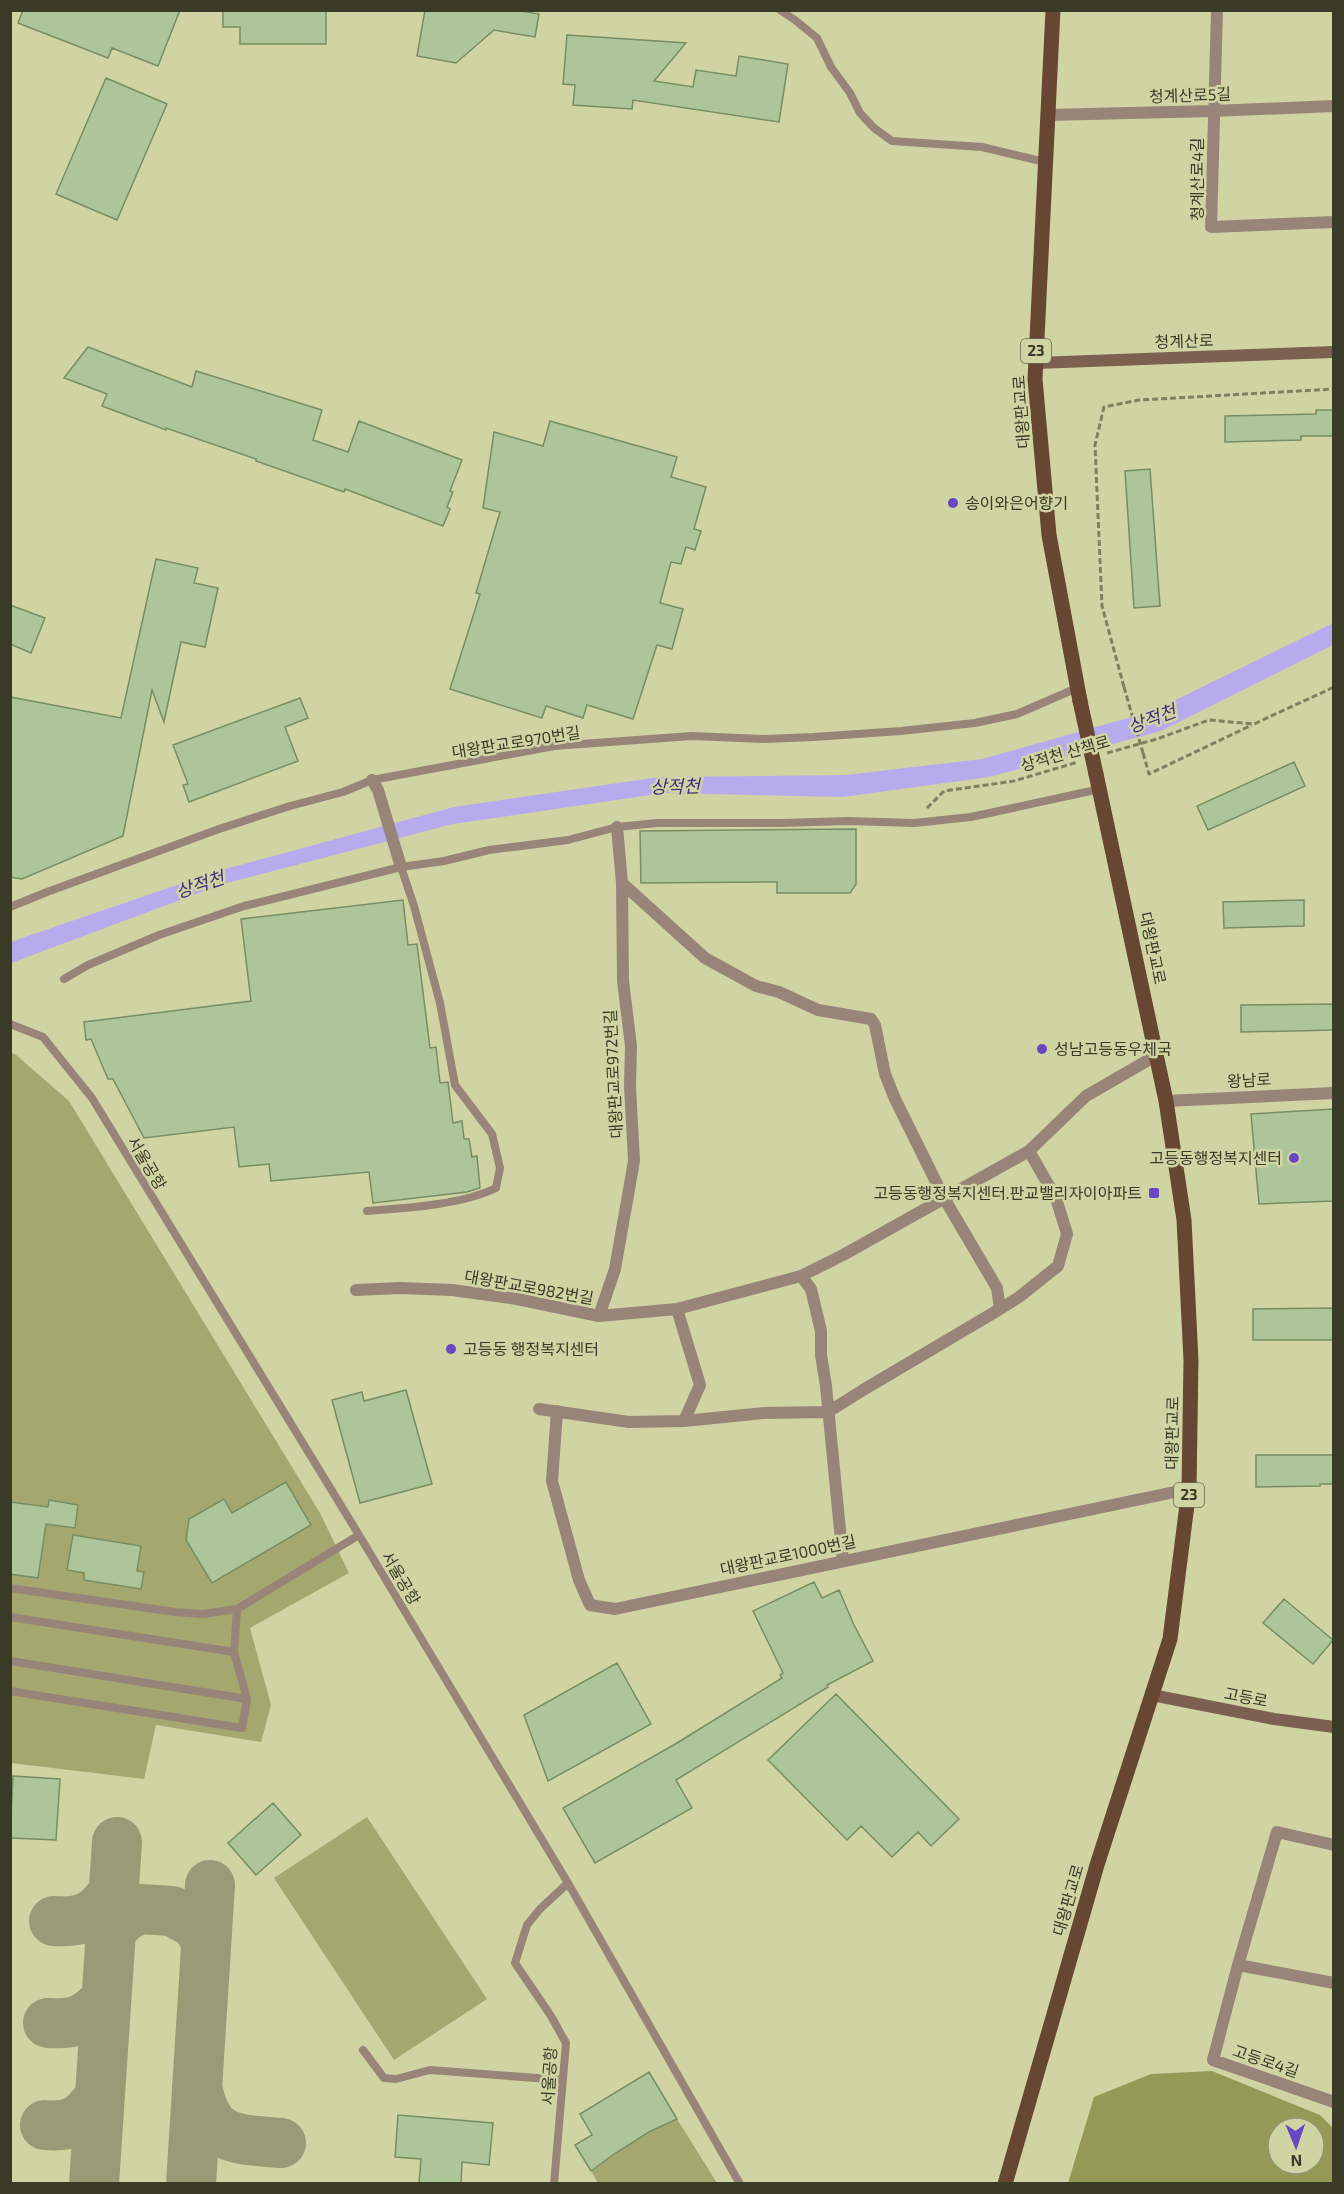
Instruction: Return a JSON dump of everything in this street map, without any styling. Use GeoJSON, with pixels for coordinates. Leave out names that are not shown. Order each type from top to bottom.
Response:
{"type":"FeatureCollection","features":[{"type":"Feature","properties":{"kind":"main road","name":"대왕판교로"},"geometry":{"type":"LineString","coordinates":[[1005,2184],[1097,1865],[1170,1639],[1189,1489],[1191,1360],[1184,1220],[1157,1054],[1078,695],[1049,535],[1035,379],[1053,10]]}},
{"type":"Feature","properties":{"kind":"main road","name":"청계산로"},"geometry":{"type":"LineString","coordinates":[[1036,363],[1334,352]]}},
{"type":"Feature","properties":{"kind":"main road","name":"고등로"},"geometry":{"type":"LineString","coordinates":[[1152,1695],[1274,1719],[1334,1728]]}},
{"type":"Feature","properties":{"kind":"street","name":"청계산로4길"},"geometry":{"type":"LineString","coordinates":[[1217,10],[1211,227],[1334,222]]}},
{"type":"Feature","properties":{"kind":"street","name":"청계산로5길"},"geometry":{"type":"LineString","coordinates":[[1047,115],[1334,106]]}},
{"type":"Feature","properties":{"kind":"street"},"geometry":{"type":"LineString","coordinates":[[375,785],[399,862]]}},
{"type":"Feature","properties":{"kind":"street","name":"대왕판교로972번길"},"geometry":{"type":"LineString","coordinates":[[599,1316],[615,1269],[634,1161],[630,1086],[631,1046],[623,981],[622,883],[617,827]]}},
{"type":"Feature","properties":{"kind":"street"},"geometry":{"type":"LineString","coordinates":[[622,883],[705,958],[756,986],[778,992],[818,1010],[871,1018],[875,1025],[885,1074],[895,1099],[944,1198],[997,1288],[1000,1309]]}},
{"type":"Feature","properties":{"kind":"street","name":"대왕판교로982번길"},"geometry":{"type":"LineString","coordinates":[[356,1290],[400,1288],[452,1290],[517,1299],[599,1316],[677,1309],[801,1276],[1029,1151],[1086,1096],[1157,1054]]}},
{"type":"Feature","properties":{"kind":"street","name":"왕남로"},"geometry":{"type":"LineString","coordinates":[[1166,1101],[1334,1093]]}},
{"type":"Feature","properties":{"kind":"street"},"geometry":{"type":"LineString","coordinates":[[539,1409],[629,1422],[684,1421],[764,1413],[828,1412],[1019,1297],[1058,1266],[1067,1234],[1056,1198],[1029,1151]]}},
{"type":"Feature","properties":{"kind":"street"},"geometry":{"type":"LineString","coordinates":[[801,1276],[812,1289],[821,1331],[821,1355],[843,1561]]}},
{"type":"Feature","properties":{"kind":"street"},"geometry":{"type":"LineString","coordinates":[[677,1309],[700,1385],[684,1421]]}},
{"type":"Feature","properties":{"kind":"street","name":"대왕판교로1000번길"},"geometry":{"type":"LineString","coordinates":[[557,1412],[552,1481],[579,1580],[590,1605],[615,1609],[1189,1489]]}},
{"type":"Feature","properties":{"kind":"street","name":"고등로4길"},"geometry":{"type":"LineString","coordinates":[[1334,1845],[1277,1832],[1213,2060],[1334,2102]]}},
{"type":"Feature","properties":{"kind":"street"},"geometry":{"type":"LineString","coordinates":[[1238,1965],[1334,1983]]}},
{"type":"Feature","properties":{"kind":"lane"},"geometry":{"type":"LineString","coordinates":[[780,10],[817,38],[831,67],[850,93],[860,113],[874,128],[892,141],[982,147],[1045,162]]}},
{"type":"Feature","properties":{"kind":"lane","name":"대왕판교로970번길"},"geometry":{"type":"LineString","coordinates":[[10,907],[219,829],[290,806],[343,792],[554,746],[692,736],[764,739],[901,731],[975,723],[1017,714],[1078,695]]}},
{"type":"Feature","properties":{"kind":"lane"},"geometry":{"type":"LineString","coordinates":[[64,979],[88,965],[159,935],[244,906],[399,862],[444,861],[489,850],[568,840],[617,827],[657,823],[782,824],[848,821],[914,823],[971,817],[1100,789]]}},
{"type":"Feature","properties":{"kind":"lane"},"geometry":{"type":"LineString","coordinates":[[367,1211],[478,1197],[496,1188],[500,1168],[492,1134],[455,1085],[440,1003],[414,906],[399,862]]}},
{"type":"Feature","properties":{"kind":"lane","name":"서울공항"},"geometry":{"type":"LineString","coordinates":[[10,1023],[43,1037],[92,1098],[568,1883],[540,1909],[527,1925],[515,1963],[551,2016],[566,2043],[554,2184]]}},
{"type":"Feature","properties":{"kind":"lane"},"geometry":{"type":"LineString","coordinates":[[10,1588],[174,1612],[203,1614],[237,1609],[359,1535]]}},
{"type":"Feature","properties":{"kind":"lane"},"geometry":{"type":"LineString","coordinates":[[10,1691],[242,1728],[247,1698],[234,1652],[237,1609]]}},
{"type":"Feature","properties":{"kind":"lane"},"geometry":{"type":"LineString","coordinates":[[10,1617],[234,1652]]}},
{"type":"Feature","properties":{"kind":"lane"},"geometry":{"type":"LineString","coordinates":[[10,1661],[247,1698]]}},
{"type":"Feature","properties":{"kind":"lane"},"geometry":{"type":"LineString","coordinates":[[568,1883],[740,2184]]}},
{"type":"Feature","properties":{"kind":"lane"},"geometry":{"type":"LineString","coordinates":[[363,2050],[384,2078],[396,2079],[430,2070],[563,2080]]}},
{"type":"Feature","properties":{"kind":"path"},"geometry":{"type":"LineString","coordinates":[[1254,724],[1149,774],[1102,606],[1095,445],[1104,407],[1139,400],[1334,389]]}},
{"type":"Feature","properties":{"kind":"path","name":"상적천 산책로"},"geometry":{"type":"LineString","coordinates":[[1102,755],[1157,739],[1209,720],[1254,724],[1334,687]]}},
{"type":"Feature","properties":{"kind":"path","name":"상적천 산책로"},"geometry":{"type":"LineString","coordinates":[[914,823],[944,791],[1014,781],[1080,761]]}},
{"type":"Feature","properties":{"kind":"green space"},"geometry":{"type":"Polygon","coordinates":[[[11,1053],[69,1101],[320,1513],[349,1573],[250,1628],[271,1705],[261,1742],[156,1725],[144,1779],[11,1763],[11,1053]]]}},
{"type":"Feature","properties":{"kind":"green space"},"geometry":{"type":"Polygon","coordinates":[[[367,1817],[487,1999],[394,2060],[274,1878],[367,1817]]]}},
{"type":"Feature","properties":{"kind":"green space"},"geometry":{"type":"Polygon","coordinates":[[[1212,2071],[1320,2115],[1266,2116],[1266,2176],[1326,2176],[1326,2121],[1333,2128],[1333,2183],[1068,2183],[1094,2097],[1151,2074],[1212,2071]]]}},
{"type":"Feature","properties":{"kind":"green space"},"geometry":{"type":"Polygon","coordinates":[[[677,2119],[717,2183],[598,2183],[591,2171],[632,2142],[677,2119]]]}},
{"type":"Feature","properties":{"kind":"water","name":"상적천"},"geometry":{"type":"Polygon","coordinates":[[[1333,623],[1333,645],[1161,731],[989,777],[843,797],[664,793],[453,824],[223,884],[11,963],[10,943],[19,939],[218,871],[454,807],[659,777],[846,775],[982,759],[1153,711],[1333,623]]]}},
{"type":"Feature","properties":{"kind":"building"},"geometry":{"type":"Polygon","coordinates":[[[23,10],[180,10],[158,66],[112,48],[108,58],[18,23],[23,10]]]}},
{"type":"Feature","properties":{"kind":"building"},"geometry":{"type":"Polygon","coordinates":[[[223,10],[326,10],[326,44],[240,44],[240,27],[223,27],[223,10]]]}},
{"type":"Feature","properties":{"kind":"building"},"geometry":{"type":"Polygon","coordinates":[[[425,10],[515,10],[539,14],[535,37],[494,30],[456,63],[417,56],[425,10]]]}},
{"type":"Feature","properties":{"kind":"building"},"geometry":{"type":"Polygon","coordinates":[[[567,35],[686,43],[654,81],[693,87],[696,70],[736,76],[739,56],[788,64],[779,122],[633,100],[632,109],[573,105],[575,85],[563,84],[567,35]]]}},
{"type":"Feature","properties":{"kind":"building"},"geometry":{"type":"Polygon","coordinates":[[[106,78],[167,104],[117,220],[56,194],[106,78]]]}},
{"type":"Feature","properties":{"kind":"building"},"geometry":{"type":"Polygon","coordinates":[[[88,347],[192,387],[196,371],[322,410],[313,440],[348,452],[359,421],[462,460],[450,491],[453,492],[447,507],[450,509],[443,526],[345,489],[344,492],[102,406],[107,394],[64,378],[88,347]]]}},
{"type":"Feature","properties":{"kind":"building"},"geometry":{"type":"Polygon","coordinates":[[[1316,410],[1334,410],[1334,436],[1301,436],[1301,440],[1225,442],[1225,416],[1316,414],[1316,410]]]}},
{"type":"Feature","properties":{"kind":"building"},"geometry":{"type":"Polygon","coordinates":[[[550,421],[677,457],[671,477],[706,487],[694,529],[701,531],[695,550],[686,547],[681,564],[671,562],[660,603],[683,609],[672,649],[657,645],[633,719],[587,705],[583,718],[546,706],[542,718],[450,689],[480,594],[476,593],[500,512],[483,508],[494,432],[543,446],[550,421]]]}},
{"type":"Feature","properties":{"kind":"building"},"geometry":{"type":"Polygon","coordinates":[[[1150,469],[1160,606],[1134,608],[1125,471],[1150,469]]]}},
{"type":"Feature","properties":{"kind":"building"},"geometry":{"type":"Polygon","coordinates":[[[156,559],[198,568],[194,583],[218,588],[205,647],[181,642],[164,722],[152,690],[123,836],[22,879],[10,877],[10,697],[121,718],[156,559]]]}},
{"type":"Feature","properties":{"kind":"building"},"geometry":{"type":"Polygon","coordinates":[[[10,605],[45,618],[31,653],[10,644],[10,605]]]}},
{"type":"Feature","properties":{"kind":"building"},"geometry":{"type":"Polygon","coordinates":[[[300,698],[308,718],[285,727],[298,761],[189,802],[183,785],[188,784],[173,745],[300,698]]]}},
{"type":"Feature","properties":{"kind":"building"},"geometry":{"type":"Polygon","coordinates":[[[1294,762],[1305,786],[1208,830],[1197,806],[1294,762]]]}},
{"type":"Feature","properties":{"kind":"building"},"geometry":{"type":"Polygon","coordinates":[[[856,829],[856,884],[850,893],[777,893],[777,882],[641,883],[640,831],[856,829]]]}},
{"type":"Feature","properties":{"kind":"building"},"geometry":{"type":"Polygon","coordinates":[[[403,900],[408,945],[417,944],[430,1048],[436,1047],[440,1083],[448,1082],[453,1123],[462,1121],[464,1139],[469,1139],[472,1157],[477,1156],[480,1188],[467,1192],[373,1203],[369,1172],[271,1181],[269,1164],[239,1167],[234,1127],[144,1138],[113,1079],[108,1079],[91,1039],[86,1040],[84,1022],[251,1001],[241,919],[403,900]]]}},
{"type":"Feature","properties":{"kind":"building"},"geometry":{"type":"Polygon","coordinates":[[[1304,900],[1304,926],[1224,928],[1223,902],[1304,900]]]}},
{"type":"Feature","properties":{"kind":"building"},"geometry":{"type":"Polygon","coordinates":[[[1334,1004],[1334,1030],[1241,1032],[1241,1005],[1334,1004]]]}},
{"type":"Feature","properties":{"kind":"building","name":"고등동행정복지센터"},"geometry":{"type":"Polygon","coordinates":[[[1334,1109],[1334,1201],[1259,1204],[1251,1114],[1334,1109]]]}},
{"type":"Feature","properties":{"kind":"building"},"geometry":{"type":"Polygon","coordinates":[[[1334,1308],[1334,1340],[1253,1340],[1253,1309],[1334,1308]]]}},
{"type":"Feature","properties":{"kind":"building"},"geometry":{"type":"Polygon","coordinates":[[[406,1390],[432,1484],[360,1503],[332,1400],[362,1392],[364,1401],[406,1390]]]}},
{"type":"Feature","properties":{"kind":"building"},"geometry":{"type":"Polygon","coordinates":[[[1256,1455],[1334,1455],[1334,1484],[1256,1487],[1256,1455]]]}},
{"type":"Feature","properties":{"kind":"building"},"geometry":{"type":"Polygon","coordinates":[[[286,1482],[311,1525],[212,1583],[186,1540],[189,1519],[224,1499],[232,1513],[286,1482]]]}},
{"type":"Feature","properties":{"kind":"building"},"geometry":{"type":"Polygon","coordinates":[[[49,1500],[78,1505],[75,1528],[46,1524],[38,1578],[10,1574],[10,1502],[48,1507],[49,1500]]]}},
{"type":"Feature","properties":{"kind":"building"},"geometry":{"type":"Polygon","coordinates":[[[73,1535],[141,1546],[137,1571],[144,1572],[141,1589],[84,1580],[84,1573],[67,1570],[73,1535]]]}},
{"type":"Feature","properties":{"kind":"building"},"geometry":{"type":"Polygon","coordinates":[[[814,1582],[822,1598],[839,1590],[873,1661],[827,1685],[828,1687],[676,1780],[692,1808],[595,1863],[563,1808],[677,1743],[782,1678],[780,1675],[783,1673],[753,1611],[814,1582]]]}},
{"type":"Feature","properties":{"kind":"building"},"geometry":{"type":"Polygon","coordinates":[[[1284,1599],[1333,1640],[1313,1664],[1263,1623],[1284,1599]]]}},
{"type":"Feature","properties":{"kind":"building"},"geometry":{"type":"Polygon","coordinates":[[[617,1663],[651,1724],[548,1781],[524,1715],[617,1663]]]}},
{"type":"Feature","properties":{"kind":"building"},"geometry":{"type":"Polygon","coordinates":[[[836,1694],[959,1819],[931,1846],[918,1832],[892,1857],[861,1826],[847,1840],[768,1760],[836,1694]]]}},
{"type":"Feature","properties":{"kind":"building"},"geometry":{"type":"Polygon","coordinates":[[[13,1776],[60,1779],[56,1840],[10,1838],[13,1776]]]}},
{"type":"Feature","properties":{"kind":"building"},"geometry":{"type":"Polygon","coordinates":[[[273,1803],[301,1835],[256,1875],[228,1843],[273,1803]]]}},
{"type":"Feature","properties":{"kind":"building"},"geometry":{"type":"Polygon","coordinates":[[[649,2072],[677,2119],[649,2132],[591,2171],[575,2145],[592,2135],[580,2114],[649,2072]]]}},
{"type":"Feature","properties":{"kind":"building"},"geometry":{"type":"Polygon","coordinates":[[[398,2115],[493,2123],[489,2165],[462,2162],[461,2184],[419,2184],[421,2159],[395,2157],[398,2115]]]}},
{"type":"Feature","properties":{"kind":"taxiway"},"geometry":{"type":"LineString","coordinates":[[94,2184],[117,1842]]}},
{"type":"Feature","properties":{"kind":"taxiway"},"geometry":{"type":"LineString","coordinates":[[191,2184],[210,1885]]}},
{"type":"Feature","properties":{"kind":"taxiway"},"geometry":{"type":"LineString","coordinates":[[54,1921],[74,1921],[88,1916],[101,1907],[114,1892]]}},
{"type":"Feature","properties":{"kind":"taxiway"},"geometry":{"type":"LineString","coordinates":[[111,1930],[125,1916],[140,1909],[172,1911],[196,1924],[206,1941]]}},
{"type":"Feature","properties":{"kind":"taxiway"},"geometry":{"type":"LineString","coordinates":[[48,2023],[74,2022],[87,2016],[106,1999]]}},
{"type":"Feature","properties":{"kind":"taxiway"},"geometry":{"type":"LineString","coordinates":[[197,2086],[208,2118],[225,2134],[236,2138],[281,2143]]}},
{"type":"Feature","properties":{"kind":"taxiway"},"geometry":{"type":"LineString","coordinates":[[45,2125],[63,2125],[77,2120],[89,2111],[100,2096]]}},
{"type":"Feature","properties":{"kind":"place","name":"송이와은어향기"},"geometry":{"type":"Point","coordinates":[953,503]}},
{"type":"Feature","properties":{"kind":"place","name":"성남고등동우체국"},"geometry":{"type":"Point","coordinates":[1042,1049]}},
{"type":"Feature","properties":{"kind":"place","name":"고등동행정복지센터"},"geometry":{"type":"Point","coordinates":[1294,1158]}},
{"type":"Feature","properties":{"kind":"place","name":"고등동행정복지센터.판교밸리자이아파트"},"geometry":{"type":"Point","coordinates":[1154,1193]}},
{"type":"Feature","properties":{"kind":"place","name":"고등동 행정복지센터"},"geometry":{"type":"Point","coordinates":[451,1349]}}]}
